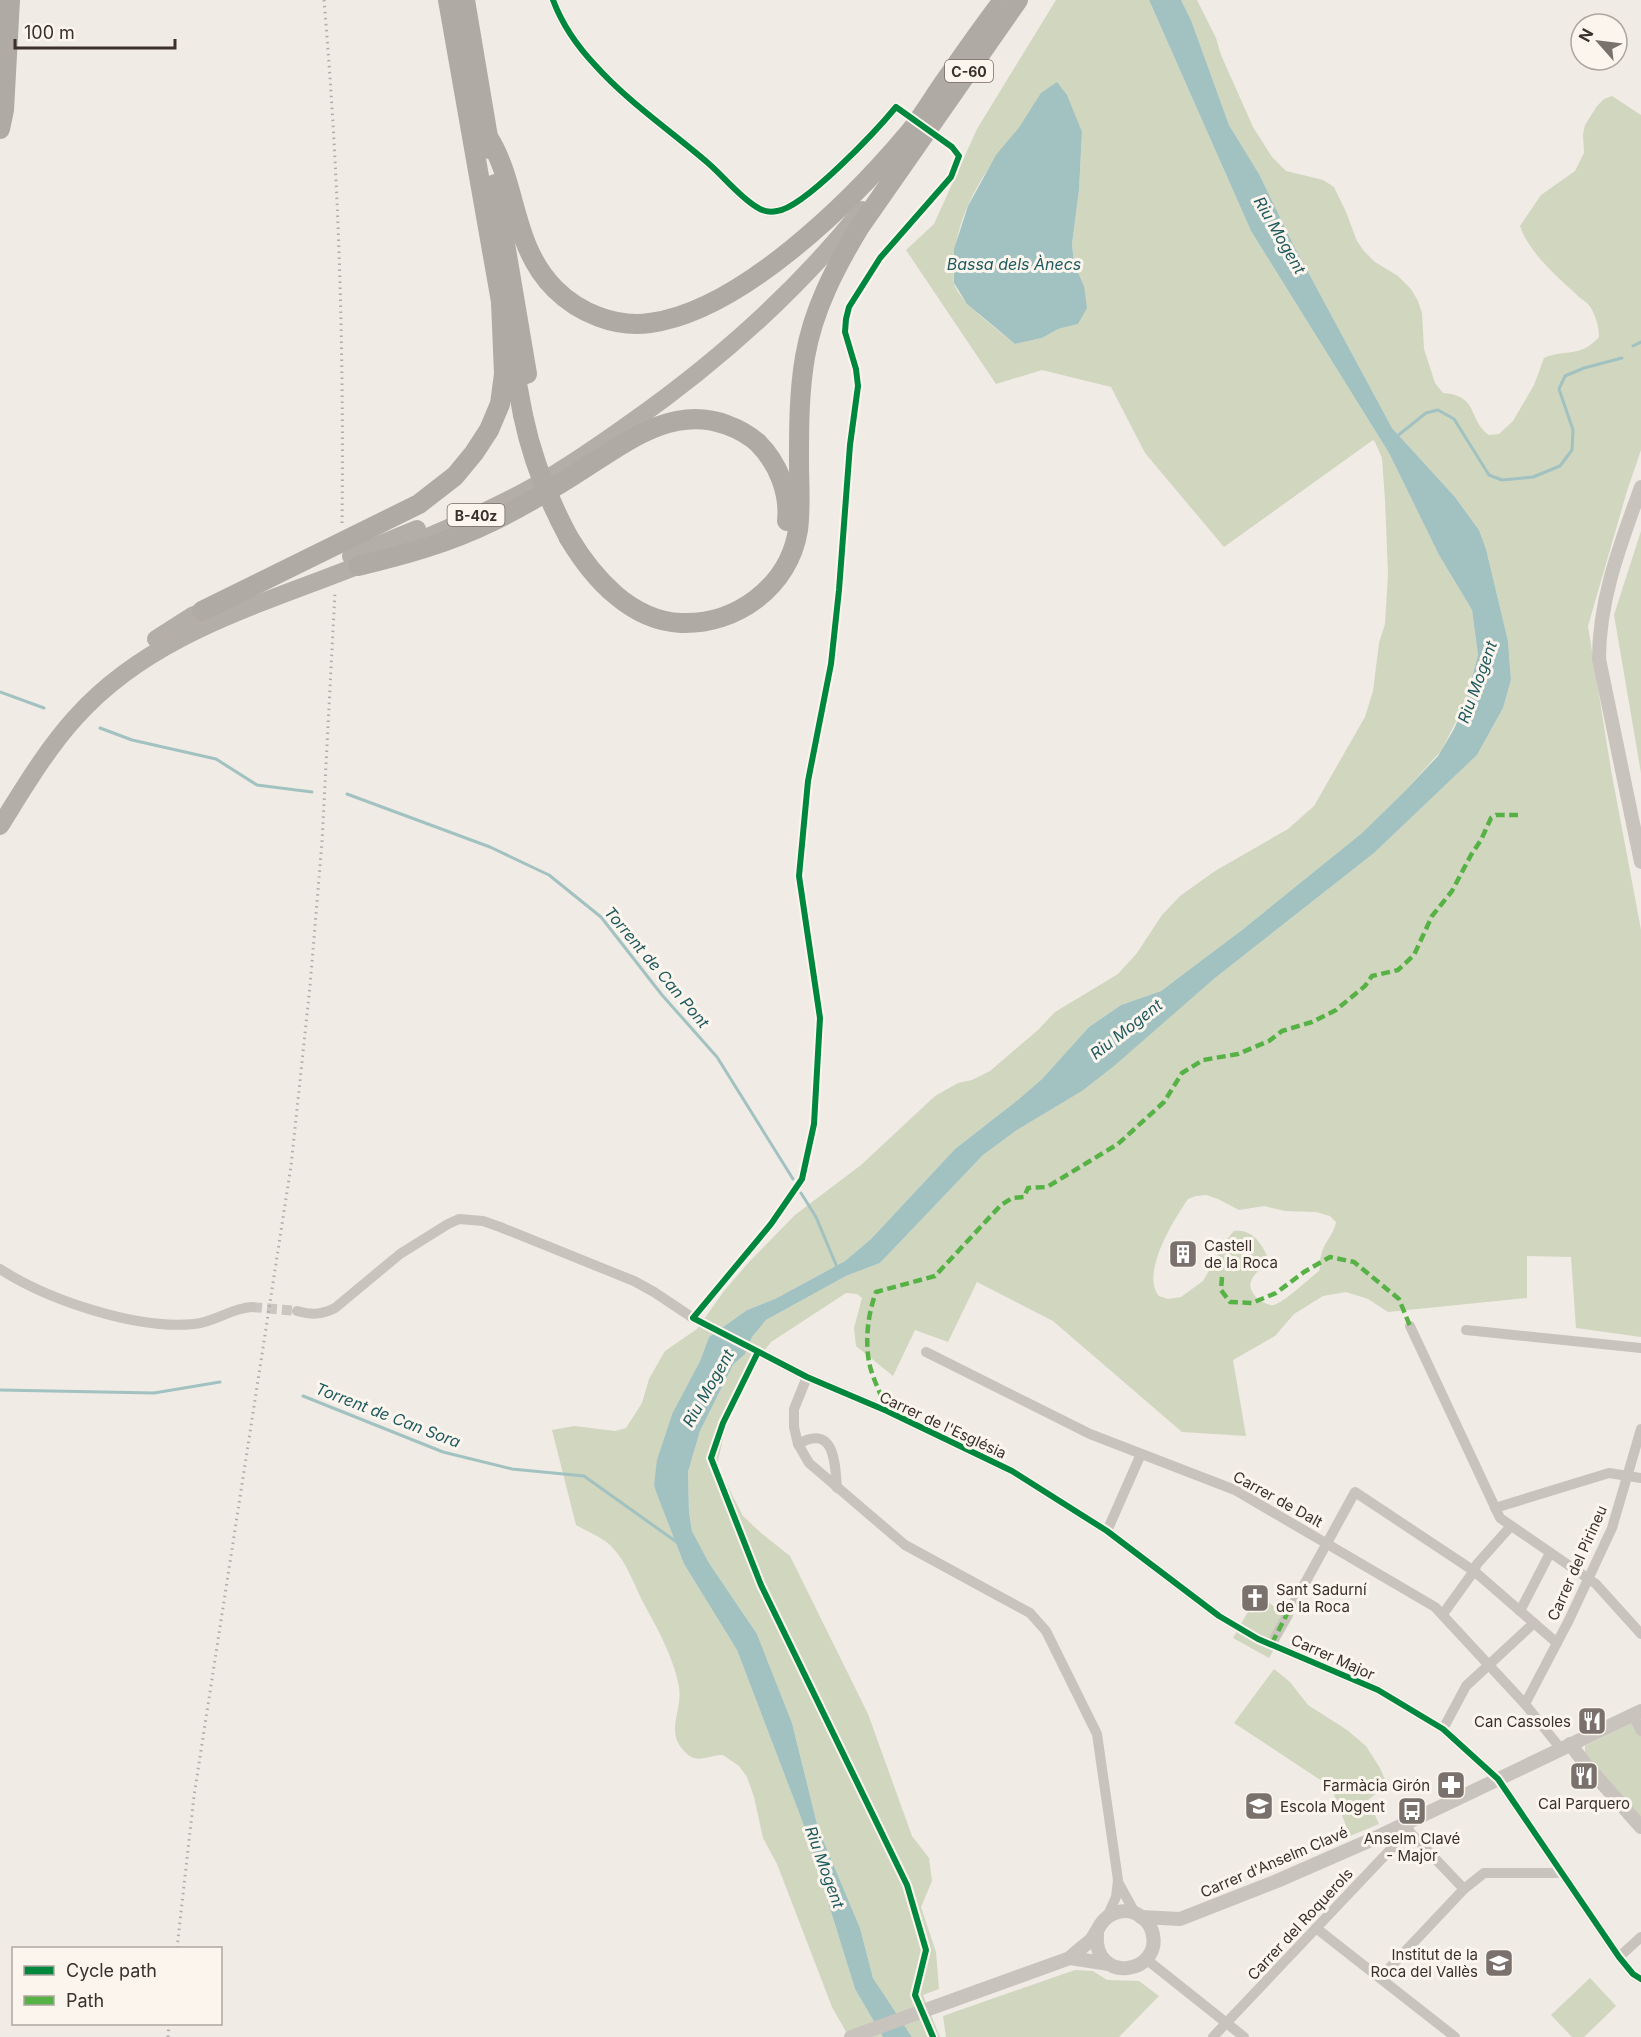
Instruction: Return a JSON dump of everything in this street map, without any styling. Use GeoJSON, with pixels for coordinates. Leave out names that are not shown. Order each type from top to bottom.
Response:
{"type":"FeatureCollection","features":[{"type":"Feature","properties":{"kind":"highway"},"geometry":{"type":"LineString","coordinates":[[0,129],[4,110],[10,0]]}},
{"type":"Feature","properties":{"kind":"highway"},"geometry":{"type":"LineString","coordinates":[[448,0],[501,302],[529,414],[574,535],[599,579],[639,612],[664,621],[694,624],[725,617],[751,604],[769,588],[787,561],[798,530],[800,412],[805,357],[812,325],[824,292],[843,254],[915,137]]}},
{"type":"Feature","properties":{"kind":"highway"},"geometry":{"type":"LineString","coordinates":[[465,0],[529,414]]}},
{"type":"Feature","properties":{"kind":"highway","name":"C-60"},"geometry":{"type":"LineString","coordinates":[[915,137],[1003,0]]}},
{"type":"Feature","properties":{"kind":"highway","name":"C-60"},"geometry":{"type":"LineString","coordinates":[[915,137],[1018,0]]}},
{"type":"Feature","properties":{"kind":"highway"},"geometry":{"type":"LineString","coordinates":[[488,137],[499,154],[518,225],[545,276],[563,296],[591,314],[616,322],[637,324],[670,319],[708,304],[770,266],[788,253],[915,137]]}},
{"type":"Feature","properties":{"kind":"highway","name":"B-40z"},"geometry":{"type":"LineString","coordinates":[[0,826],[36,767],[65,730],[107,688],[155,651],[203,625],[357,566],[446,529],[522,493],[574,462],[670,394],[731,345],[791,290],[842,235],[915,137]]}},
{"type":"Feature","properties":{"kind":"highway","name":"B-40z"},"geometry":{"type":"LineString","coordinates":[[0,821],[11,793],[43,743],[83,698],[141,648],[202,611],[311,572],[435,522],[517,482],[587,440],[666,384],[722,338],[783,282],[915,137]]}},
{"type":"Feature","properties":{"kind":"highway"},"geometry":{"type":"LineString","coordinates":[[202,611],[419,504],[455,476],[489,430],[500,404],[504,374],[501,302]]}},
{"type":"Feature","properties":{"kind":"highway"},"geometry":{"type":"LineString","coordinates":[[357,566],[422,550],[490,523],[541,496],[642,433],[681,419],[714,420],[735,428],[753,439],[774,464],[788,511],[780,551],[765,576],[747,593],[729,604],[707,610],[674,611],[653,605],[635,596],[614,579],[574,535]]}},
{"type":"Feature","properties":{"kind":"street"},"geometry":{"type":"LineString","coordinates":[[553,0],[562,20],[576,41],[610,81],[708,162],[754,206],[766,212],[785,209],[823,181],[874,132],[896,107]]}},
{"type":"Feature","properties":{"kind":"street"},"geometry":{"type":"LineString","coordinates":[[1641,487],[1607,586],[1601,619],[1599,659],[1641,862]]}},
{"type":"Feature","properties":{"kind":"street","name":"Carrer de l'Església"},"geometry":{"type":"LineString","coordinates":[[297,1311],[322,1314],[334,1308],[400,1254],[448,1224],[459,1219],[483,1221],[634,1281],[693,1318],[807,1377],[1012,1471],[1107,1531],[1219,1616],[1258,1639]]}},
{"type":"Feature","properties":{"kind":"street"},"geometry":{"type":"LineString","coordinates":[[0,1269],[27,1285],[56,1297],[107,1314],[155,1324],[200,1323],[252,1307]]}},
{"type":"Feature","properties":{"kind":"street"},"geometry":{"type":"LineString","coordinates":[[1410,1326],[1500,1518],[1596,1584],[1641,1634]]}},
{"type":"Feature","properties":{"kind":"street"},"geometry":{"type":"LineString","coordinates":[[1466,1330],[1641,1348]]}},
{"type":"Feature","properties":{"kind":"street","name":"Carrer de Dalt"},"geometry":{"type":"LineString","coordinates":[[926,1352],[1090,1434],[1235,1490],[1435,1607],[1565,1746]]}},
{"type":"Feature","properties":{"kind":"street"},"geometry":{"type":"LineString","coordinates":[[807,1377],[795,1409],[794,1427],[798,1444],[809,1463],[904,1545],[1030,1613],[1042,1625],[1097,1734],[1118,1880],[1116,1897],[1107,1917],[1097,1933],[1070,1958],[857,2034]]}},
{"type":"Feature","properties":{"kind":"street","name":"Carrer del Pirineu"},"geometry":{"type":"LineString","coordinates":[[1525,1704],[1588,1580],[1611,1528],[1641,1429]]}},
{"type":"Feature","properties":{"kind":"street"},"geometry":{"type":"LineString","coordinates":[[798,1444],[815,1438],[831,1448],[836,1462],[837,1488]]}},
{"type":"Feature","properties":{"kind":"street"},"geometry":{"type":"LineString","coordinates":[[1107,1531],[1141,1454]]}},
{"type":"Feature","properties":{"kind":"street"},"geometry":{"type":"LineString","coordinates":[[1495,1508],[1609,1473],[1641,1478]]}},
{"type":"Feature","properties":{"kind":"street"},"geometry":{"type":"LineString","coordinates":[[1272,1643],[1354,1491],[1474,1571],[1557,1643]]}},
{"type":"Feature","properties":{"kind":"street"},"geometry":{"type":"LineString","coordinates":[[1443,1614],[1477,1564],[1511,1526]]}},
{"type":"Feature","properties":{"kind":"street"},"geometry":{"type":"LineString","coordinates":[[1520,1611],[1550,1553]]}},
{"type":"Feature","properties":{"kind":"street"},"geometry":{"type":"LineString","coordinates":[[1443,1729],[1466,1686],[1534,1623]]}},
{"type":"Feature","properties":{"kind":"street","name":"Carrer Major"},"geometry":{"type":"LineString","coordinates":[[1258,1639],[1378,1690],[1443,1729],[1498,1779],[1619,1957],[1633,1974],[1641,1979]]}},
{"type":"Feature","properties":{"kind":"street"},"geometry":{"type":"LineString","coordinates":[[1637,1713],[1641,1731]]}},
{"type":"Feature","properties":{"kind":"street","name":"Carrer d'Anselm Clavé"},"geometry":{"type":"LineString","coordinates":[[1180,1919],[1406,1827],[1498,1779],[1637,1713]]}},
{"type":"Feature","properties":{"kind":"street"},"geometry":{"type":"LineString","coordinates":[[1565,1746],[1587,1766],[1641,1827]]}},
{"type":"Feature","properties":{"kind":"street"},"geometry":{"type":"LineString","coordinates":[[1406,1827],[1464,1889]]}},
{"type":"Feature","properties":{"kind":"street","name":"Carrer del Roquerols"},"geometry":{"type":"LineString","coordinates":[[1213,2037],[1316,1928],[1406,1827]]}},
{"type":"Feature","properties":{"kind":"street"},"geometry":{"type":"LineString","coordinates":[[1380,1978],[1464,1889],[1484,1873],[1562,1873]]}},
{"type":"Feature","properties":{"kind":"street"},"geometry":{"type":"LineString","coordinates":[[1118,1880],[1138,1915],[1146,1920],[1152,1931],[1153,1944]]}},
{"type":"Feature","properties":{"kind":"street"},"geometry":{"type":"LineString","coordinates":[[1107,1917],[1123,1911],[1154,1919],[1180,1919]]}},
{"type":"Feature","properties":{"kind":"street"},"geometry":{"type":"LineString","coordinates":[[1070,1958],[1109,1964],[1116,1968],[1131,1968],[1146,1959],[1153,1944],[1180,1919]]}},
{"type":"Feature","properties":{"kind":"street"},"geometry":{"type":"LineString","coordinates":[[1316,1928],[1455,2037]]}},
{"type":"Feature","properties":{"kind":"street"},"geometry":{"type":"LineString","coordinates":[[1097,1933],[1098,1950],[1109,1964]]}},
{"type":"Feature","properties":{"kind":"street"},"geometry":{"type":"LineString","coordinates":[[1619,1957],[1641,1937]]}},
{"type":"Feature","properties":{"kind":"street"},"geometry":{"type":"LineString","coordinates":[[1146,1959],[1244,2037]]}},
{"type":"Feature","properties":{"kind":"green space"},"geometry":{"type":"Polygon","coordinates":[[[1056,0],[1149,0],[1251,231],[1389,453],[1439,555],[1472,610],[1478,655],[1465,704],[1441,751],[1404,792],[1362,833],[1242,930],[1161,991],[1121,1005],[1089,1027],[1042,1079],[955,1149],[871,1239],[845,1261],[775,1299],[747,1310],[709,1337],[700,1361],[672,1414],[662,1445],[654,1485],[684,1564],[737,1650],[806,1831],[855,1989],[883,2037],[849,2037],[832,2007],[777,1864],[763,1838],[747,1777],[739,1766],[723,1755],[694,1758],[689,1756],[679,1744],[675,1729],[680,1696],[670,1656],[617,1553],[603,1540],[576,1525],[552,1430],[574,1426],[615,1431],[626,1428],[642,1403],[649,1379],[665,1351],[697,1329],[724,1291],[795,1215],[861,1165],[935,1096],[958,1083],[972,1080],[990,1071],[1038,1030],[1055,1012],[1118,974],[1137,953],[1162,915],[1180,896],[1215,871],[1288,829],[1314,806],[1365,717],[1373,691],[1379,643],[1385,624],[1388,574],[1385,500],[1382,458],[1373,440],[1224,547],[1145,453],[1111,387],[1042,370],[996,384],[906,250],[934,224],[977,129],[1056,0]],[[1020,126],[984,175],[959,230],[955,249],[954,278],[957,291],[971,307],[1015,344],[1042,338],[1058,329],[1078,324],[1084,286],[1074,263],[1072,244],[1079,190],[1082,132],[1020,126]]]}},
{"type":"Feature","properties":{"kind":"green space"},"geometry":{"type":"Polygon","coordinates":[[[1181,0],[1197,0],[1216,38],[1221,55],[1253,127],[1272,157],[1286,171],[1323,180],[1334,187],[1357,241],[1364,251],[1375,262],[1398,276],[1411,289],[1422,313],[1424,349],[1435,383],[1443,393],[1455,395],[1468,403],[1482,429],[1489,435],[1499,434],[1513,421],[1534,385],[1544,358],[1579,351],[1599,337],[1596,319],[1590,306],[1544,263],[1529,245],[1520,226],[1541,195],[1575,171],[1584,153],[1585,125],[1604,99],[1612,96],[1641,115],[1641,450],[1588,626],[1611,770],[1641,930],[1641,1337],[1576,1328],[1571,1257],[1527,1256],[1527,1298],[1388,1312],[1368,1299],[1346,1292],[1323,1296],[1294,1314],[1275,1336],[1233,1360],[1246,1436],[1182,1432],[1053,1321],[977,1282],[948,1342],[915,1330],[893,1376],[856,1346],[854,1328],[862,1298],[857,1294],[846,1293],[771,1342],[752,1367],[727,1422],[717,1465],[743,1516],[790,1556],[868,1714],[912,1836],[929,1858],[932,1881],[921,1907],[936,1952],[939,1989],[923,1995],[940,2037],[912,2037],[873,1978],[860,1928],[818,1828],[792,1723],[757,1634],[709,1563],[692,1531],[688,1472],[700,1431],[733,1365],[745,1354],[752,1337],[766,1320],[846,1276],[880,1263],[983,1155],[1017,1130],[1082,1091],[1215,978],[1374,853],[1477,755],[1503,708],[1511,680],[1508,641],[1486,549],[1479,530],[1455,497],[1392,428],[1293,244],[1259,174],[1229,125],[1191,20],[1181,0]],[[1206,1195],[1188,1199],[1175,1220],[1156,1261],[1154,1286],[1159,1296],[1168,1299],[1181,1297],[1203,1281],[1234,1231],[1246,1232],[1256,1238],[1268,1258],[1250,1283],[1257,1298],[1265,1303],[1274,1305],[1278,1303],[1319,1271],[1322,1251],[1336,1222],[1330,1216],[1316,1212],[1285,1211],[1264,1206],[1239,1210],[1206,1195]]]}},
{"type":"Feature","properties":{"kind":"green space"},"geometry":{"type":"Polygon","coordinates":[[[1641,531],[1641,773],[1614,615],[1641,531]]]}},
{"type":"Feature","properties":{"kind":"green space"},"geometry":{"type":"Polygon","coordinates":[[[1262,1599],[1293,1617],[1269,1658],[1233,1638],[1249,1610],[1253,1613],[1262,1599]]]}},
{"type":"Feature","properties":{"kind":"green space"},"geometry":{"type":"Polygon","coordinates":[[[1274,1669],[1290,1682],[1308,1705],[1347,1730],[1366,1746],[1386,1782],[1384,1787],[1368,1800],[1379,1824],[1350,1836],[1331,1787],[1234,1723],[1274,1669]]]}},
{"type":"Feature","properties":{"kind":"green space"},"geometry":{"type":"Polygon","coordinates":[[[1636,1721],[1641,1731],[1641,1825],[1585,1758],[1585,1746],[1636,1721]]]}},
{"type":"Feature","properties":{"kind":"green space"},"geometry":{"type":"Polygon","coordinates":[[[1075,1970],[1093,1971],[1107,1980],[1139,1981],[1159,1996],[1119,2037],[946,2037],[943,2016],[1075,1970]]]}},
{"type":"Feature","properties":{"kind":"green space"},"geometry":{"type":"Polygon","coordinates":[[[1590,1978],[1616,2006],[1584,2037],[1572,2037],[1551,2015],[1590,1978]]]}},
{"type":"Feature","properties":{"kind":"water","name":"Riu Mogent"},"geometry":{"type":"Polygon","coordinates":[[[1149,0],[1181,0],[1191,20],[1229,125],[1259,174],[1293,244],[1392,428],[1455,497],[1479,530],[1486,549],[1508,641],[1511,680],[1503,708],[1477,755],[1374,853],[1215,978],[1082,1091],[1017,1130],[983,1155],[880,1263],[846,1276],[766,1320],[752,1337],[745,1354],[733,1365],[700,1431],[688,1472],[692,1531],[709,1563],[757,1634],[792,1723],[818,1828],[860,1928],[873,1978],[912,2037],[883,2037],[855,1989],[806,1831],[737,1650],[684,1564],[656,1492],[654,1485],[657,1460],[672,1414],[700,1361],[709,1337],[747,1310],[775,1299],[845,1261],[871,1239],[955,1149],[1042,1079],[1089,1027],[1121,1005],[1161,991],[1242,930],[1362,833],[1438,756],[1465,704],[1478,655],[1472,610],[1439,555],[1389,453],[1251,231],[1149,0]]]}},
{"type":"Feature","properties":{"kind":"water","name":"Bassa dels Ànecs"},"geometry":{"type":"Polygon","coordinates":[[[1057,82],[1067,95],[1082,132],[1079,190],[1072,244],[1074,263],[1084,286],[1087,308],[1078,324],[1058,329],[1042,338],[1015,344],[967,304],[954,283],[954,249],[968,206],[996,155],[1020,126],[1041,93],[1057,82]]]}},
{"type":"Feature","properties":{"kind":"waterway"},"geometry":{"type":"LineString","coordinates":[[1633,346],[1641,342]]}},
{"type":"Feature","properties":{"kind":"waterway"},"geometry":{"type":"LineString","coordinates":[[1396,437],[1426,413],[1438,410],[1454,419],[1489,475],[1502,480],[1533,477],[1560,466],[1572,450],[1573,430],[1559,389],[1565,376],[1584,368],[1622,358]]}},
{"type":"Feature","properties":{"kind":"waterway"},"geometry":{"type":"LineString","coordinates":[[0,692],[44,708]]}},
{"type":"Feature","properties":{"kind":"waterway"},"geometry":{"type":"LineString","coordinates":[[100,728],[132,740],[216,759],[257,785],[312,792]]}},
{"type":"Feature","properties":{"kind":"waterway","name":"Torrent de Can Pont"},"geometry":{"type":"LineString","coordinates":[[347,794],[490,847],[549,875],[601,917],[662,995],[717,1057],[793,1179]]}},
{"type":"Feature","properties":{"kind":"waterway","name":"Torrent de Can Pont"},"geometry":{"type":"LineString","coordinates":[[801,1193],[816,1217],[837,1267]]}},
{"type":"Feature","properties":{"kind":"waterway"},"geometry":{"type":"LineString","coordinates":[[0,1390],[154,1393],[220,1382]]}},
{"type":"Feature","properties":{"kind":"waterway","name":"Torrent de Can Sora"},"geometry":{"type":"LineString","coordinates":[[303,1396],[443,1452],[512,1469],[584,1476],[678,1543]]}},
{"type":"Feature","properties":{"kind":"tunnel"},"geometry":{"type":"LineString","coordinates":[[252,1307],[297,1311]]}},
{"type":"Feature","properties":{"kind":"railway"},"geometry":{"type":"LineString","coordinates":[[324,0],[339,263],[342,526]]}},
{"type":"Feature","properties":{"kind":"railway"},"geometry":{"type":"LineString","coordinates":[[177,1947],[194,1796],[291,1166],[322,842],[335,592]]}},
{"type":"Feature","properties":{"kind":"railway"},"geometry":{"type":"LineString","coordinates":[[168,2037],[169,2025]]}},
{"type":"Feature","properties":{"kind":"marked path"},"geometry":{"type":"LineString","coordinates":[[887,1411],[872,1374],[867,1344],[871,1309],[876,1292],[935,1276],[1001,1205],[1012,1198],[1024,1197],[1028,1188],[1047,1187],[1118,1144],[1164,1102],[1182,1073],[1203,1060],[1238,1054],[1269,1041],[1282,1031],[1312,1022],[1336,1010],[1365,986],[1372,976],[1398,970],[1414,955],[1432,916],[1452,891],[1491,818],[1496,815],[1518,815]]}},
{"type":"Feature","properties":{"kind":"marked path"},"geometry":{"type":"LineString","coordinates":[[1222,1277],[1221,1290],[1230,1302],[1252,1303],[1276,1293],[1304,1272],[1330,1257],[1354,1262],[1399,1299],[1410,1326]]}},
{"type":"Feature","properties":{"kind":"marked path"},"geometry":{"type":"LineString","coordinates":[[1272,1643],[1287,1614]]}},
{"type":"Feature","properties":{"kind":"cycle path"},"geometry":{"type":"LineString","coordinates":[[553,0],[565,26],[576,42],[608,79],[708,163],[743,197],[763,210],[777,211],[789,207],[804,197],[840,166],[896,107],[952,147],[959,156],[951,177],[880,258],[849,307],[846,319],[845,332],[856,369],[858,386],[850,445],[831,664],[808,781],[799,876],[820,1018],[814,1124],[802,1179],[771,1224],[693,1318],[807,1377],[887,1411],[1012,1471],[1107,1531],[1219,1616],[1258,1639],[1378,1690],[1443,1729],[1498,1779],[1619,1957],[1633,1974],[1641,1979]]}},
{"type":"Feature","properties":{"kind":"cycle path"},"geometry":{"type":"LineString","coordinates":[[758,1352],[723,1423],[711,1458],[761,1585],[907,1885],[926,1950],[915,1995],[933,2037]]}},
{"type":"Feature","properties":{"kind":"place","name":"Castell de la Roca"},"geometry":{"type":"Point","coordinates":[1183,1254]}},
{"type":"Feature","properties":{"kind":"place","name":"Sant Sadurní de la Roca"},"geometry":{"type":"Point","coordinates":[1255,1598]}},
{"type":"Feature","properties":{"kind":"place","name":"Can Cassoles"},"geometry":{"type":"Point","coordinates":[1592,1721]}},
{"type":"Feature","properties":{"kind":"place","name":"Cal Parquero"},"geometry":{"type":"Point","coordinates":[1584,1776]}},
{"type":"Feature","properties":{"kind":"place","name":"Farmàcia Girón"},"geometry":{"type":"Point","coordinates":[1451,1785]}},
{"type":"Feature","properties":{"kind":"place","name":"Escola Mogent"},"geometry":{"type":"Point","coordinates":[1259,1806]}},
{"type":"Feature","properties":{"kind":"place","name":"Anselm Clavé - Major"},"geometry":{"type":"Point","coordinates":[1412,1811]}},
{"type":"Feature","properties":{"kind":"place","name":"Institut de la Roca del Vallès"},"geometry":{"type":"Point","coordinates":[1499,1963]}}]}
